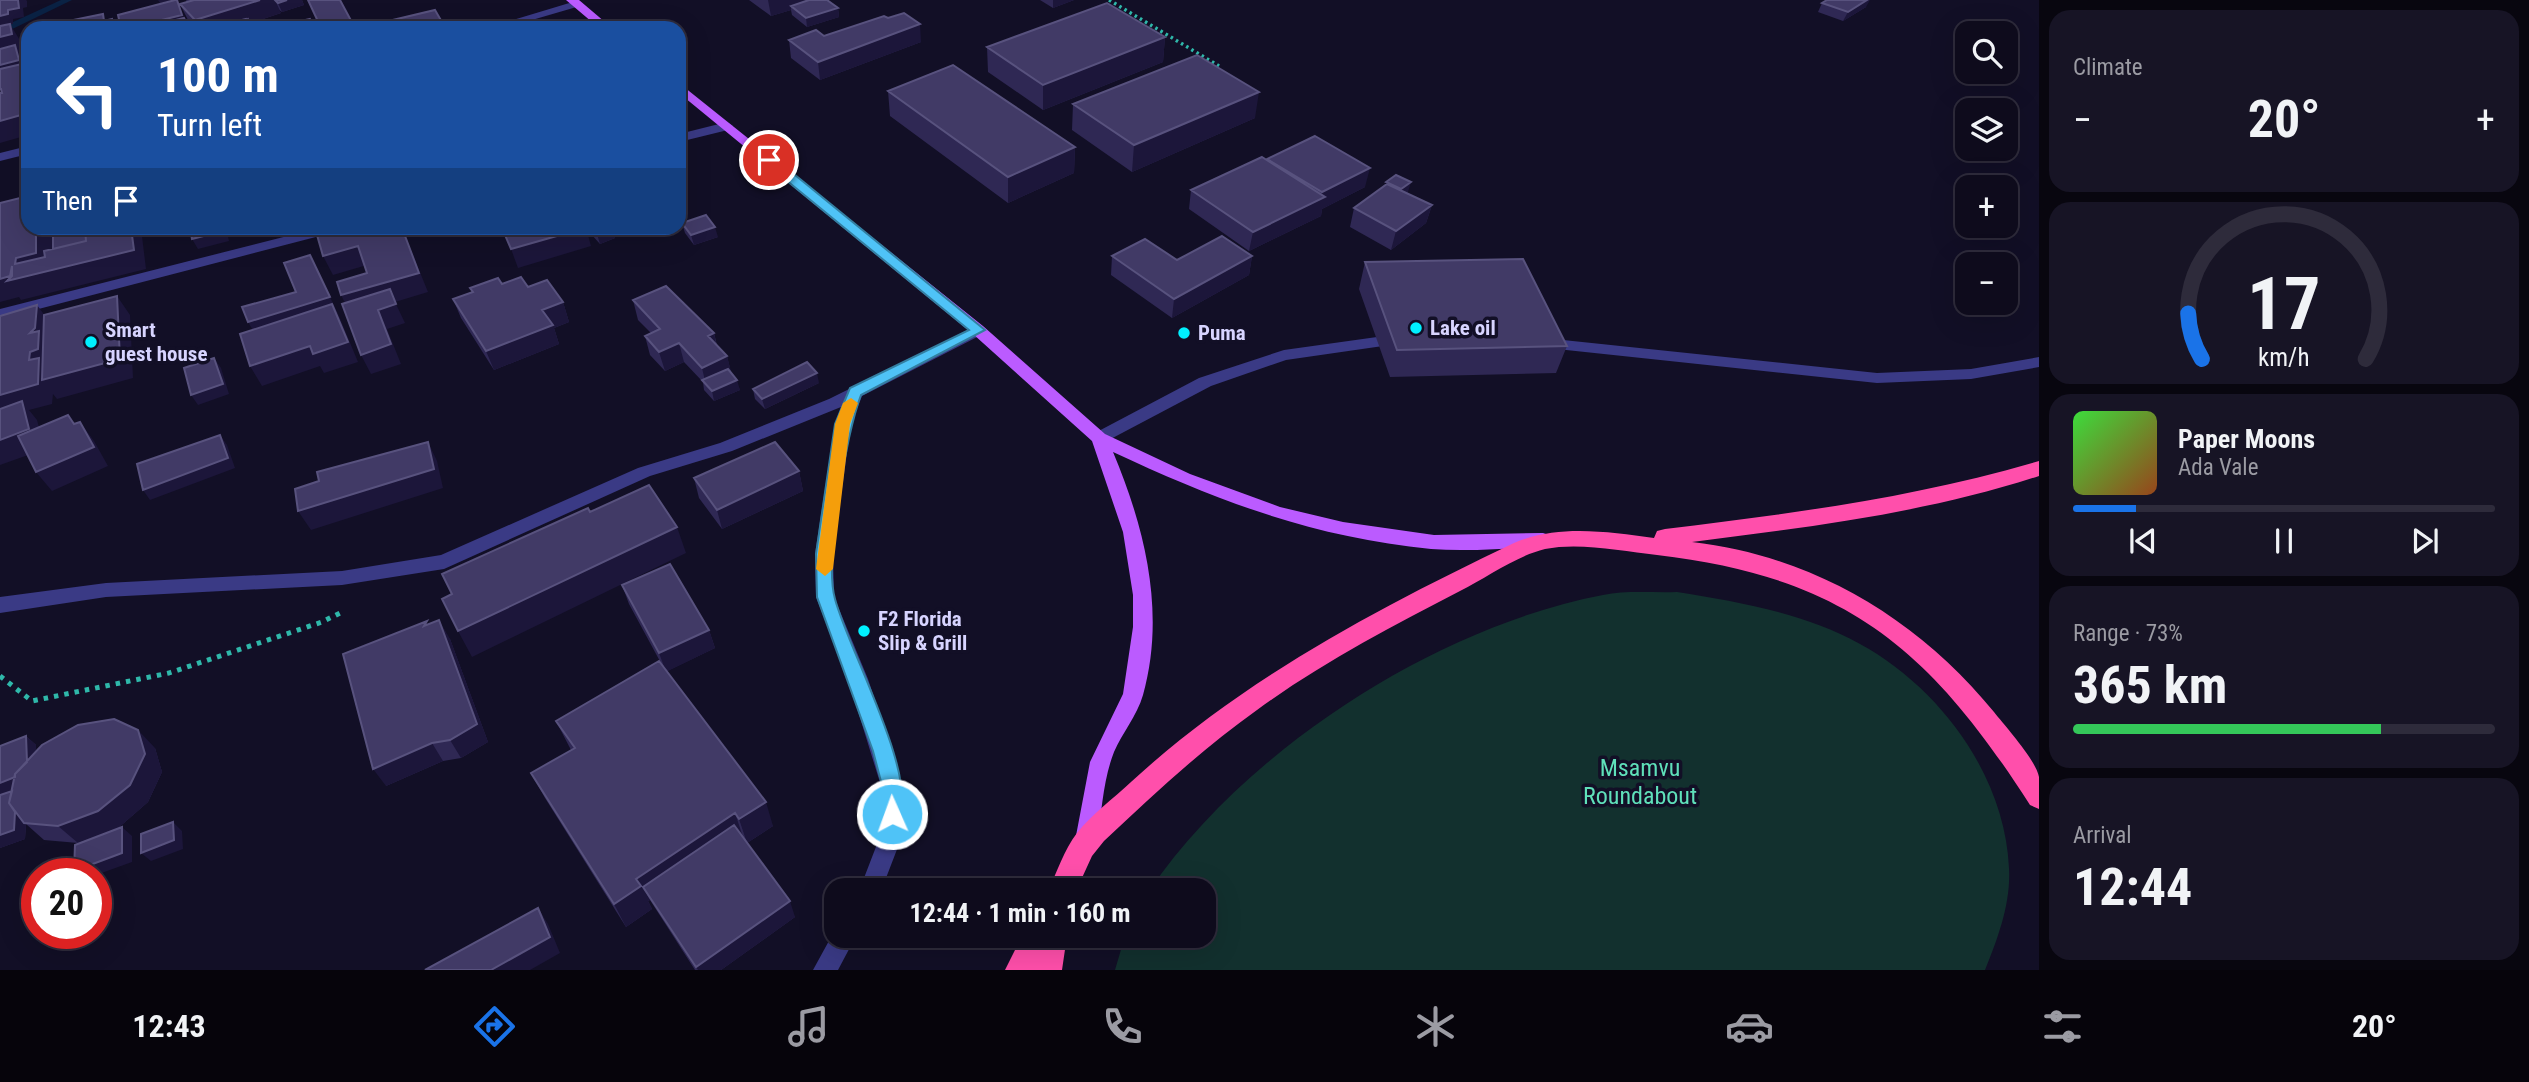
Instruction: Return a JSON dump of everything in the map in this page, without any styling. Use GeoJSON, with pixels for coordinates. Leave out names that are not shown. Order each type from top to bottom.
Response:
{"type":"FeatureCollection","features":[{"type":"Feature","properties":{"kind":"highway"},"geometry":{"type":"LineString","coordinates":[[1615,543],[1834,516],[1944,495],[2039,468]]}},
{"type":"Feature","properties":{"kind":"highway"},"geometry":{"type":"LineString","coordinates":[[1068,878],[1085,843],[1158,774],[1273,684],[1348,638],[1543,540],[1691,548],[1759,562],[1820,583],[1881,620],[1931,657],[1973,700],[2008,746],[2039,797]]}},
{"type":"Feature","properties":{"kind":"highway"},"geometry":{"type":"LineString","coordinates":[[1019,970],[1031,948]]}},
{"type":"Feature","properties":{"kind":"highway"},"geometry":{"type":"LineString","coordinates":[[1048,970],[1051,948]]}},
{"type":"Feature","properties":{"kind":"main road"},"geometry":{"type":"LineString","coordinates":[[574,2],[597,21]]}},
{"type":"Feature","properties":{"kind":"main road"},"geometry":{"type":"LineString","coordinates":[[686,93],[978,330],[1099,438],[1184,478],[1277,513],[1343,529],[1434,542],[1543,540]]}},
{"type":"Feature","properties":{"kind":"main road"},"geometry":{"type":"LineString","coordinates":[[1085,843],[1103,754],[1132,696],[1143,638],[1142,577],[1132,522],[1099,438]]}},
{"type":"Feature","properties":{"kind":"street"},"geometry":{"type":"LineString","coordinates":[[514,21],[574,2]]}},
{"type":"Feature","properties":{"kind":"street"},"geometry":{"type":"LineString","coordinates":[[686,136],[727,125]]}},
{"type":"Feature","properties":{"kind":"street"},"geometry":{"type":"LineString","coordinates":[[0,157],[21,152]]}},
{"type":"Feature","properties":{"kind":"street"},"geometry":{"type":"LineString","coordinates":[[0,314],[307,235]]}},
{"type":"Feature","properties":{"kind":"street"},"geometry":{"type":"LineString","coordinates":[[0,605],[106,590],[342,578],[444,562],[581,498],[644,472],[726,447],[855,392],[978,330]]}},
{"type":"Feature","properties":{"kind":"street"},"geometry":{"type":"LineString","coordinates":[[1099,438],[1205,382],[1284,355],[1377,342]]}},
{"type":"Feature","properties":{"kind":"street"},"geometry":{"type":"LineString","coordinates":[[1541,342],[1877,378],[1971,374],[2039,362]]}},
{"type":"Feature","properties":{"kind":"street"},"geometry":{"type":"LineString","coordinates":[[855,392],[843,424],[824,554],[825,597],[858,679],[893,789],[890,839],[875,878]]}},
{"type":"Feature","properties":{"kind":"street"},"geometry":{"type":"LineString","coordinates":[[825,970],[837,948]]}},
{"type":"Feature","properties":{"kind":"path"},"geometry":{"type":"LineString","coordinates":[[1108,0],[1219,66]]}},
{"type":"Feature","properties":{"kind":"path"},"geometry":{"type":"LineString","coordinates":[[0,676],[32,701],[169,673],[321,622],[346,610]]}},
{"type":"Feature","properties":{"kind":"green space","name":"Msamvu Roundabout"},"geometry":{"type":"Polygon","coordinates":[[[1677,592],[1724,600],[1771,610],[1816,624],[1839,633],[1889,662],[1941,709],[1963,737],[1981,768],[2005,833],[2009,868],[2008,894],[1999,933],[1985,970],[1115,970],[1121,948],[1216,948],[1216,878],[1159,878],[1189,839],[1237,790],[1291,744],[1349,702],[1411,666],[1475,635],[1539,611],[1612,593],[1677,592]]]}},
{"type":"Feature","properties":{"kind":"building"},"geometry":{"type":"Polygon","coordinates":[[[0,0],[18,0],[19,8],[8,10],[8,14],[0,16],[0,0]]]}},
{"type":"Feature","properties":{"kind":"building"},"geometry":{"type":"Polygon","coordinates":[[[177,0],[182,15],[158,21],[119,21],[118,15],[177,0]]]}},
{"type":"Feature","properties":{"kind":"building"},"geometry":{"type":"Polygon","coordinates":[[[194,0],[260,0],[195,20],[180,4],[194,0]]]}},
{"type":"Feature","properties":{"kind":"building"},"geometry":{"type":"Polygon","coordinates":[[[308,0],[340,0],[351,21],[318,21],[308,0]]]}},
{"type":"Feature","properties":{"kind":"building"},"geometry":{"type":"Polygon","coordinates":[[[809,0],[827,0],[838,8],[806,18],[791,6],[809,0]]]}},
{"type":"Feature","properties":{"kind":"building"},"geometry":{"type":"Polygon","coordinates":[[[1827,0],[1867,0],[1848,12],[1822,3],[1827,0]]]}},
{"type":"Feature","properties":{"kind":"building"},"geometry":{"type":"Polygon","coordinates":[[[1107,3],[1165,37],[1043,85],[987,47],[1107,3]]]}},
{"type":"Feature","properties":{"kind":"building"},"geometry":{"type":"Polygon","coordinates":[[[435,10],[441,21],[389,21],[435,10]]]}},
{"type":"Feature","properties":{"kind":"building"},"geometry":{"type":"Polygon","coordinates":[[[904,13],[920,24],[818,62],[789,40],[816,30],[824,36],[884,16],[888,18],[904,13]]]}},
{"type":"Feature","properties":{"kind":"building"},"geometry":{"type":"Polygon","coordinates":[[[103,14],[104,21],[68,21],[103,14]]]}},
{"type":"Feature","properties":{"kind":"building"},"geometry":{"type":"Polygon","coordinates":[[[10,24],[12,34],[0,37],[0,26],[10,24]]]}},
{"type":"Feature","properties":{"kind":"building"},"geometry":{"type":"Polygon","coordinates":[[[15,45],[19,60],[0,65],[0,49],[15,45]]]}},
{"type":"Feature","properties":{"kind":"building"},"geometry":{"type":"Polygon","coordinates":[[[1197,55],[1259,92],[1134,145],[1073,104],[1197,55]]]}},
{"type":"Feature","properties":{"kind":"building"},"geometry":{"type":"Polygon","coordinates":[[[21,64],[21,115],[0,121],[2,93],[0,69],[21,64]]]}},
{"type":"Feature","properties":{"kind":"building"},"geometry":{"type":"Polygon","coordinates":[[[953,65],[1075,147],[1008,177],[888,91],[953,65]]]}},
{"type":"Feature","properties":{"kind":"building"},"geometry":{"type":"Polygon","coordinates":[[[1315,136],[1370,168],[1322,192],[1267,159],[1315,136]]]}},
{"type":"Feature","properties":{"kind":"building"},"geometry":{"type":"Polygon","coordinates":[[[1262,157],[1325,197],[1253,232],[1191,190],[1262,157]]]}},
{"type":"Feature","properties":{"kind":"building"},"geometry":{"type":"Polygon","coordinates":[[[1396,175],[1411,182],[1401,189],[1386,182],[1396,175]]]}},
{"type":"Feature","properties":{"kind":"building"},"geometry":{"type":"Polygon","coordinates":[[[1387,184],[1432,205],[1396,231],[1354,208],[1387,184]]]}},
{"type":"Feature","properties":{"kind":"building"},"geometry":{"type":"Polygon","coordinates":[[[21,198],[21,235],[36,235],[36,253],[16,258],[15,264],[45,257],[44,251],[86,241],[86,235],[132,235],[134,250],[7,281],[12,276],[12,266],[10,276],[0,279],[0,203],[21,198]]]}},
{"type":"Feature","properties":{"kind":"building"},"geometry":{"type":"Polygon","coordinates":[[[706,215],[715,227],[691,235],[686,228],[686,222],[706,215]]]}},
{"type":"Feature","properties":{"kind":"building"},"geometry":{"type":"Polygon","coordinates":[[[53,235],[86,235],[86,241],[53,249],[53,235]]]}},
{"type":"Feature","properties":{"kind":"building"},"geometry":{"type":"Polygon","coordinates":[[[191,235],[208,235],[192,239],[191,235]]]}},
{"type":"Feature","properties":{"kind":"building"},"geometry":{"type":"Polygon","coordinates":[[[317,235],[405,235],[419,273],[341,295],[337,282],[367,273],[358,246],[323,256],[317,235]]]}},
{"type":"Feature","properties":{"kind":"building"},"geometry":{"type":"Polygon","coordinates":[[[505,235],[560,235],[511,249],[505,235]]]}},
{"type":"Feature","properties":{"kind":"building"},"geometry":{"type":"Polygon","coordinates":[[[1222,236],[1252,256],[1174,299],[1112,256],[1145,239],[1177,260],[1222,236]]]}},
{"type":"Feature","properties":{"kind":"building"},"geometry":{"type":"Polygon","coordinates":[[[310,255],[330,297],[248,322],[242,307],[296,292],[284,263],[310,255]]]}},
{"type":"Feature","properties":{"kind":"building"},"geometry":{"type":"Polygon","coordinates":[[[1523,259],[1567,346],[1397,350],[1365,262],[1523,259]]]}},
{"type":"Feature","properties":{"kind":"building"},"geometry":{"type":"Polygon","coordinates":[[[521,277],[528,287],[547,280],[563,302],[542,310],[553,325],[486,351],[453,299],[473,292],[470,288],[498,278],[502,284],[521,277]]]}},
{"type":"Feature","properties":{"kind":"building"},"geometry":{"type":"Polygon","coordinates":[[[666,286],[714,333],[708,336],[727,356],[702,368],[679,343],[659,352],[645,336],[660,329],[633,300],[666,286]]]}},
{"type":"Feature","properties":{"kind":"building"},"geometry":{"type":"Polygon","coordinates":[[[390,289],[396,304],[378,310],[391,344],[361,355],[342,304],[390,289]]]}},
{"type":"Feature","properties":{"kind":"building"},"geometry":{"type":"Polygon","coordinates":[[[117,296],[120,359],[42,380],[44,315],[117,296]]]}},
{"type":"Feature","properties":{"kind":"building"},"geometry":{"type":"Polygon","coordinates":[[[332,304],[348,342],[313,354],[310,346],[250,366],[240,334],[332,304]]]}},
{"type":"Feature","properties":{"kind":"building"},"geometry":{"type":"Polygon","coordinates":[[[37,305],[35,328],[30,333],[39,331],[38,349],[30,352],[29,360],[39,358],[38,384],[0,395],[0,316],[37,305]]]}},
{"type":"Feature","properties":{"kind":"building"},"geometry":{"type":"Polygon","coordinates":[[[214,358],[223,384],[191,395],[184,368],[214,358]]]}},
{"type":"Feature","properties":{"kind":"building"},"geometry":{"type":"Polygon","coordinates":[[[807,362],[817,373],[762,399],[753,389],[807,362]]]}},
{"type":"Feature","properties":{"kind":"building"},"geometry":{"type":"Polygon","coordinates":[[[728,369],[737,380],[712,391],[702,380],[728,369]]]}},
{"type":"Feature","properties":{"kind":"building"},"geometry":{"type":"Polygon","coordinates":[[[22,401],[29,429],[0,440],[0,409],[22,401]]]}},
{"type":"Feature","properties":{"kind":"building"},"geometry":{"type":"Polygon","coordinates":[[[68,415],[74,424],[80,422],[94,447],[36,472],[18,436],[68,415]]]}},
{"type":"Feature","properties":{"kind":"building"},"geometry":{"type":"Polygon","coordinates":[[[220,435],[228,458],[143,490],[137,464],[220,435]]]}},
{"type":"Feature","properties":{"kind":"building"},"geometry":{"type":"Polygon","coordinates":[[[428,442],[434,469],[298,511],[295,489],[319,481],[317,472],[428,442]]]}},
{"type":"Feature","properties":{"kind":"building"},"geometry":{"type":"Polygon","coordinates":[[[775,442],[799,471],[717,510],[694,478],[775,442]]]}},
{"type":"Feature","properties":{"kind":"building"},"geometry":{"type":"Polygon","coordinates":[[[649,485],[677,527],[458,631],[442,599],[452,594],[442,574],[588,508],[590,512],[649,485]]]}},
{"type":"Feature","properties":{"kind":"building"},"geometry":{"type":"Polygon","coordinates":[[[670,564],[709,630],[659,653],[622,585],[670,564]]]}},
{"type":"Feature","properties":{"kind":"building"},"geometry":{"type":"Polygon","coordinates":[[[439,620],[477,724],[450,740],[432,743],[373,769],[343,654],[427,621],[424,626],[439,620]]]}},
{"type":"Feature","properties":{"kind":"building"},"geometry":{"type":"Polygon","coordinates":[[[659,661],[766,802],[739,819],[735,813],[636,879],[641,886],[614,904],[531,773],[575,748],[556,721],[659,661]]]}},
{"type":"Feature","properties":{"kind":"building"},"geometry":{"type":"Polygon","coordinates":[[[114,719],[138,730],[145,754],[130,785],[98,811],[58,826],[24,823],[9,803],[15,774],[42,745],[78,725],[114,719]]]}},
{"type":"Feature","properties":{"kind":"building"},"geometry":{"type":"Polygon","coordinates":[[[26,736],[27,762],[15,777],[0,783],[0,746],[26,736]]]}},
{"type":"Feature","properties":{"kind":"building"},"geometry":{"type":"Polygon","coordinates":[[[12,791],[9,803],[15,812],[14,830],[0,835],[0,795],[12,791]]]}},
{"type":"Feature","properties":{"kind":"building"},"geometry":{"type":"Polygon","coordinates":[[[173,822],[174,840],[141,853],[141,834],[173,822]]]}},
{"type":"Feature","properties":{"kind":"building"},"geometry":{"type":"Polygon","coordinates":[[[734,825],[790,901],[696,967],[643,887],[734,825]]]}},
{"type":"Feature","properties":{"kind":"building"},"geometry":{"type":"Polygon","coordinates":[[[122,827],[122,853],[109,858],[74,858],[75,845],[122,827]]]}},
{"type":"Feature","properties":{"kind":"building"},"geometry":{"type":"Polygon","coordinates":[[[538,908],[550,937],[491,970],[425,970],[538,908]]]}},
{"type":"Feature","properties":{"kind":"waterway"},"geometry":{"type":"LineString","coordinates":[[23,21],[68,0]]}},
{"type":"Feature","properties":{"kind":"waterway"},"geometry":{"type":"LineString","coordinates":[[0,32],[21,22]]}},
{"type":"Feature","properties":{"kind":"slow traffic"},"geometry":{"type":"LineString","coordinates":[[825,569],[824,554],[843,424],[851,403]]}},
{"type":"Feature","properties":{"kind":"place","name":"Lake oil"},"geometry":{"type":"Point","coordinates":[1416,328]}},
{"type":"Feature","properties":{"kind":"place","name":"Puma"},"geometry":{"type":"Point","coordinates":[1184,333]}},
{"type":"Feature","properties":{"kind":"place","name":"Smart guest house"},"geometry":{"type":"Point","coordinates":[91,342]}},
{"type":"Feature","properties":{"kind":"place","name":"F2 Florida Slip & Grill"},"geometry":{"type":"Point","coordinates":[864,631]}},
{"type":"Feature","properties":{"kind":"route"},"geometry":{"type":"LineString","coordinates":[[769,160],[978,330],[855,392],[843,424],[824,554],[825,597],[883,751],[893,789],[892,814]]}}]}
